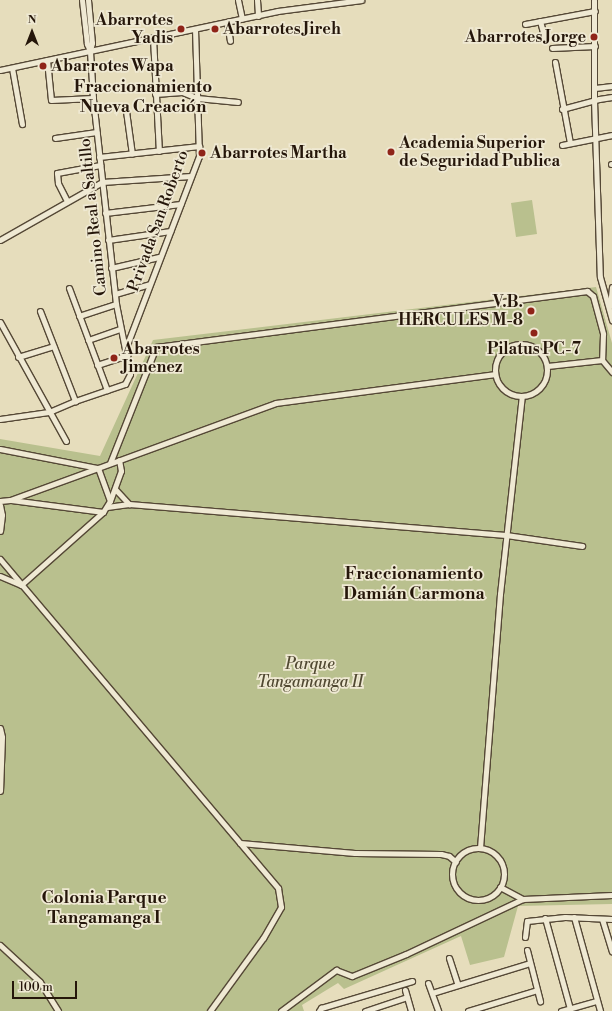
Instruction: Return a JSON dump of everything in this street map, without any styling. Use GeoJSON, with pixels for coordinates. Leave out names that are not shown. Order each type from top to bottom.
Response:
{"type":"FeatureCollection","features":[{"type":"Feature","properties":{"kind":"street","name":"Camino Real a Saltillo"},"geometry":{"type":"LineString","coordinates":[[82,0],[87,44],[90,51]]}},
{"type":"Feature","properties":{"kind":"street","name":"Camino Real a Saltillo"},"geometry":{"type":"LineString","coordinates":[[88,0],[92,43],[90,51],[93,98],[111,268],[120,329],[130,374],[125,384],[107,390]]}},
{"type":"Feature","properties":{"kind":"street"},"geometry":{"type":"LineString","coordinates":[[238,0],[242,19]]}},
{"type":"Feature","properties":{"kind":"street"},"geometry":{"type":"LineString","coordinates":[[257,0],[258,16]]}},
{"type":"Feature","properties":{"kind":"street"},"geometry":{"type":"LineString","coordinates":[[0,70],[317,3],[361,0]]}},
{"type":"Feature","properties":{"kind":"street"},"geometry":{"type":"LineString","coordinates":[[594,0],[594,100],[600,277],[612,320]]}},
{"type":"Feature","properties":{"kind":"street"},"geometry":{"type":"LineString","coordinates":[[525,24],[595,11]]}},
{"type":"Feature","properties":{"kind":"street"},"geometry":{"type":"LineString","coordinates":[[540,21],[545,40]]}},
{"type":"Feature","properties":{"kind":"street"},"geometry":{"type":"LineString","coordinates":[[228,22],[230,41]]}},
{"type":"Feature","properties":{"kind":"street","name":"Privada San Roberto"},"geometry":{"type":"LineString","coordinates":[[126,352],[149,284],[198,156],[196,29]]}},
{"type":"Feature","properties":{"kind":"street"},"geometry":{"type":"LineString","coordinates":[[153,38],[159,151]]}},
{"type":"Feature","properties":{"kind":"street"},"geometry":{"type":"LineString","coordinates":[[552,48],[595,46]]}},
{"type":"Feature","properties":{"kind":"street"},"geometry":{"type":"LineString","coordinates":[[47,60],[51,100],[93,98]]}},
{"type":"Feature","properties":{"kind":"street"},"geometry":{"type":"LineString","coordinates":[[555,62],[562,109],[570,143]]}},
{"type":"Feature","properties":{"kind":"street"},"geometry":{"type":"LineString","coordinates":[[12,68],[22,124]]}},
{"type":"Feature","properties":{"kind":"street"},"geometry":{"type":"LineString","coordinates":[[594,88],[612,86]]}},
{"type":"Feature","properties":{"kind":"street"},"geometry":{"type":"LineString","coordinates":[[155,94],[182,92],[197,89]]}},
{"type":"Feature","properties":{"kind":"street"},"geometry":{"type":"LineString","coordinates":[[182,92],[197,98],[238,102]]}},
{"type":"Feature","properties":{"kind":"street"},"geometry":{"type":"LineString","coordinates":[[562,109],[594,100],[612,97]]}},
{"type":"Feature","properties":{"kind":"street"},"geometry":{"type":"LineString","coordinates":[[126,112],[132,154]]}},
{"type":"Feature","properties":{"kind":"street"},"geometry":{"type":"LineString","coordinates":[[55,138],[97,132]]}},
{"type":"Feature","properties":{"kind":"street"},"geometry":{"type":"LineString","coordinates":[[562,145],[612,135]]}},
{"type":"Feature","properties":{"kind":"street"},"geometry":{"type":"LineString","coordinates":[[99,157],[199,146]]}},
{"type":"Feature","properties":{"kind":"street"},"geometry":{"type":"LineString","coordinates":[[67,201],[58,183],[57,173],[100,164]]}},
{"type":"Feature","properties":{"kind":"street"},"geometry":{"type":"LineString","coordinates":[[0,240],[102,182],[191,176]]}},
{"type":"Feature","properties":{"kind":"street"},"geometry":{"type":"LineString","coordinates":[[105,213],[180,204]]}},
{"type":"Feature","properties":{"kind":"street"},"geometry":{"type":"LineString","coordinates":[[108,240],[170,232]]}},
{"type":"Feature","properties":{"kind":"street"},"geometry":{"type":"LineString","coordinates":[[111,268],[160,257]]}},
{"type":"Feature","properties":{"kind":"street"},"geometry":{"type":"LineString","coordinates":[[115,294],[149,284]]}},
{"type":"Feature","properties":{"kind":"street"},"geometry":{"type":"LineString","coordinates":[[609,309],[612,287]]}},
{"type":"Feature","properties":{"kind":"street"},"geometry":{"type":"LineString","coordinates":[[0,419],[50,412],[75,401],[107,390],[69,288]]}},
{"type":"Feature","properties":{"kind":"street"},"geometry":{"type":"LineString","coordinates":[[110,463],[156,347],[587,291],[593,296],[603,334],[602,360],[612,372]]}},
{"type":"Feature","properties":{"kind":"street"},"geometry":{"type":"LineString","coordinates":[[79,316],[116,304]]}},
{"type":"Feature","properties":{"kind":"street"},"geometry":{"type":"LineString","coordinates":[[40,311],[75,401]]}},
{"type":"Feature","properties":{"kind":"street"},"geometry":{"type":"LineString","coordinates":[[0,322],[18,357],[66,441]]}},
{"type":"Feature","properties":{"kind":"street"},"geometry":{"type":"LineString","coordinates":[[88,340],[120,329]]}},
{"type":"Feature","properties":{"kind":"street"},"geometry":{"type":"LineString","coordinates":[[517,344],[526,344],[535,348],[545,359],[547,366],[546,377],[542,385],[535,391],[522,396],[505,390],[499,383],[495,374],[497,360],[502,352],[517,344]]}},
{"type":"Feature","properties":{"kind":"street"},"geometry":{"type":"LineString","coordinates":[[18,357],[53,346]]}},
{"type":"Feature","properties":{"kind":"street"},"geometry":{"type":"LineString","coordinates":[[97,365],[126,352]]}},
{"type":"Feature","properties":{"kind":"street"},"geometry":{"type":"LineString","coordinates":[[547,366],[602,360]]}},
{"type":"Feature","properties":{"kind":"street"},"geometry":{"type":"LineString","coordinates":[[0,502],[10,500],[276,403],[495,374]]}},
{"type":"Feature","properties":{"kind":"street"},"geometry":{"type":"LineString","coordinates":[[480,848],[506,535],[522,396]]}},
{"type":"Feature","properties":{"kind":"street"},"geometry":{"type":"LineString","coordinates":[[0,449],[98,468]]}},
{"type":"Feature","properties":{"kind":"street"},"geometry":{"type":"LineString","coordinates":[[21,585],[108,507],[121,471],[119,460]]}},
{"type":"Feature","properties":{"kind":"street"},"geometry":{"type":"LineString","coordinates":[[98,468],[110,501]]}},
{"type":"Feature","properties":{"kind":"street"},"geometry":{"type":"LineString","coordinates":[[115,489],[129,504]]}},
{"type":"Feature","properties":{"kind":"street"},"geometry":{"type":"LineString","coordinates":[[10,500],[103,512]]}},
{"type":"Feature","properties":{"kind":"street"},"geometry":{"type":"LineString","coordinates":[[108,507],[129,504],[506,535],[582,546]]}},
{"type":"Feature","properties":{"kind":"street"},"geometry":{"type":"LineString","coordinates":[[0,505],[2,515],[0,530]]}},
{"type":"Feature","properties":{"kind":"street"},"geometry":{"type":"LineString","coordinates":[[0,559],[278,888],[281,907],[263,938],[210,1011]]}},
{"type":"Feature","properties":{"kind":"street"},"geometry":{"type":"LineString","coordinates":[[0,576],[21,585]]}},
{"type":"Feature","properties":{"kind":"street"},"geometry":{"type":"LineString","coordinates":[[0,728],[2,737],[0,791]]}},
{"type":"Feature","properties":{"kind":"street"},"geometry":{"type":"LineString","coordinates":[[240,843],[355,853],[441,854],[449,856],[456,862]]}},
{"type":"Feature","properties":{"kind":"street"},"geometry":{"type":"LineString","coordinates":[[480,848],[495,854],[500,860],[504,876],[500,887],[492,896],[477,900],[464,896],[459,892],[453,879],[452,872],[456,862],[465,852],[480,848]]}},
{"type":"Feature","properties":{"kind":"street"},"geometry":{"type":"LineString","coordinates":[[500,887],[523,899]]}},
{"type":"Feature","properties":{"kind":"street"},"geometry":{"type":"LineString","coordinates":[[281,1011],[336,970],[352,976],[406,954],[523,899],[612,895]]}},
{"type":"Feature","properties":{"kind":"street"},"geometry":{"type":"LineString","coordinates":[[574,917],[600,1011]]}},
{"type":"Feature","properties":{"kind":"street"},"geometry":{"type":"LineString","coordinates":[[525,937],[526,920],[574,917],[612,919]]}},
{"type":"Feature","properties":{"kind":"street"},"geometry":{"type":"LineString","coordinates":[[544,918],[570,1008]]}},
{"type":"Feature","properties":{"kind":"street"},"geometry":{"type":"LineString","coordinates":[[602,919],[612,952]]}},
{"type":"Feature","properties":{"kind":"street"},"geometry":{"type":"LineString","coordinates":[[0,945],[40,982],[58,1011]]}},
{"type":"Feature","properties":{"kind":"street"},"geometry":{"type":"LineString","coordinates":[[527,950],[540,1001]]}},
{"type":"Feature","properties":{"kind":"street"},"geometry":{"type":"LineString","coordinates":[[449,958],[458,985]]}},
{"type":"Feature","properties":{"kind":"street"},"geometry":{"type":"LineString","coordinates":[[432,993],[530,963]]}},
{"type":"Feature","properties":{"kind":"street"},"geometry":{"type":"LineString","coordinates":[[318,1010],[412,981]]}},
{"type":"Feature","properties":{"kind":"street"},"geometry":{"type":"LineString","coordinates":[[428,983],[438,1011]]}},
{"type":"Feature","properties":{"kind":"street"},"geometry":{"type":"LineString","coordinates":[[405,990],[411,1011]]}},
{"type":"Feature","properties":{"kind":"street"},"geometry":{"type":"LineString","coordinates":[[468,1011],[537,990]]}},
{"type":"Feature","properties":{"kind":"street"},"geometry":{"type":"LineString","coordinates":[[365,1011],[407,997]]}},
{"type":"Feature","properties":{"kind":"street"},"geometry":{"type":"LineString","coordinates":[[561,1011],[597,1001]]}},
{"type":"Feature","properties":{"kind":"green space"},"geometry":{"type":"Polygon","coordinates":[[[532,200],[537,234],[516,237],[511,203],[532,200]]]}},
{"type":"Feature","properties":{"kind":"green space","name":"Parque Tangamanga II"},"geometry":{"type":"Polygon","coordinates":[[[596,287],[612,343],[612,904],[518,906],[504,957],[470,965],[461,936],[344,989],[338,983],[302,1005],[304,1011],[0,1011],[0,439],[100,456],[153,340],[596,287]]]}},
{"type":"Feature","properties":{"kind":"place","name":"Abarrotes Yadis"},"geometry":{"type":"Point","coordinates":[181,29]}},
{"type":"Feature","properties":{"kind":"place","name":"Abarrotes Jireh"},"geometry":{"type":"Point","coordinates":[215,29]}},
{"type":"Feature","properties":{"kind":"place","name":"Abarrotes Jorge"},"geometry":{"type":"Point","coordinates":[594,37]}},
{"type":"Feature","properties":{"kind":"place","name":"Abarrotes Wapa"},"geometry":{"type":"Point","coordinates":[43,66]}},
{"type":"Feature","properties":{"kind":"place","name":"Academia Superior de Seguridad Publica"},"geometry":{"type":"Point","coordinates":[391,152]}},
{"type":"Feature","properties":{"kind":"place","name":"Abarrotes Martha"},"geometry":{"type":"Point","coordinates":[202,153]}},
{"type":"Feature","properties":{"kind":"place","name":"V.B. HERCULES M-8"},"geometry":{"type":"Point","coordinates":[531,311]}},
{"type":"Feature","properties":{"kind":"place","name":"Pilatus PC-7"},"geometry":{"type":"Point","coordinates":[534,333]}},
{"type":"Feature","properties":{"kind":"place","name":"Abarrotes Jimenez"},"geometry":{"type":"Point","coordinates":[114,358]}},
{"type":"Feature","properties":{"kind":"district","name":"Fraccionamiento Nueva Creación"},"geometry":{"type":"Point","coordinates":[143,98]}},
{"type":"Feature","properties":{"kind":"district","name":"Fraccionamiento Damián Carmona"},"geometry":{"type":"Point","coordinates":[414,585]}},
{"type":"Feature","properties":{"kind":"district","name":"Colonia Parque Tangamanga I"},"geometry":{"type":"Point","coordinates":[104,909]}}]}
